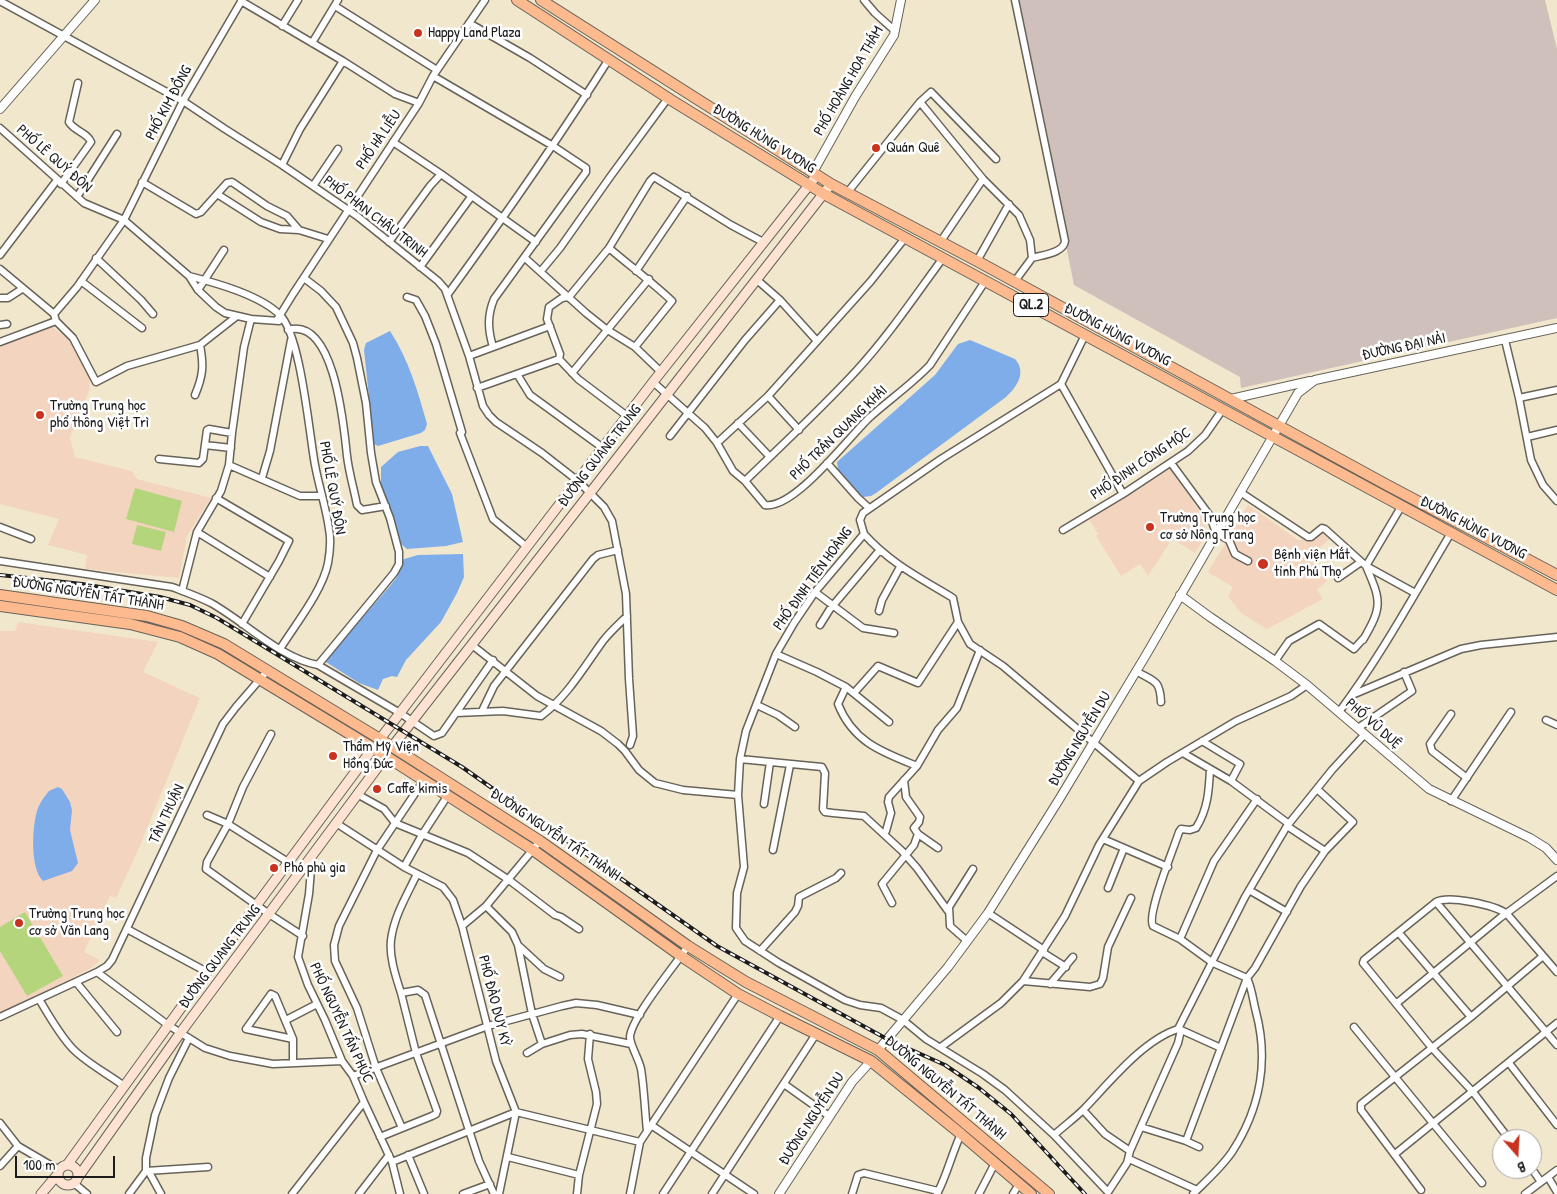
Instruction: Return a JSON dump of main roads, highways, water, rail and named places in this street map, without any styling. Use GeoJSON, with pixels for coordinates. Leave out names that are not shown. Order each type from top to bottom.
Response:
{"type":"FeatureCollection","features":[{"type":"Feature","properties":{"kind":"main road","name":"ĐƯỜNG HÙNG VƯƠNG"},"geometry":{"type":"LineString","coordinates":[[517,0],[668,98],[838,202],[986,280],[1557,590]]}},
{"type":"Feature","properties":{"kind":"main road","name":"ĐƯỜNG HÙNG VƯƠNG"},"geometry":{"type":"LineString","coordinates":[[541,0],[831,184],[941,241],[1552,573]]}},
{"type":"Feature","properties":{"kind":"main road"},"geometry":{"type":"LineString","coordinates":[[553,24],[561,12]]}},
{"type":"Feature","properties":{"kind":"main road","name":"ĐƯỜNG QUANG TRUNG"},"geometry":{"type":"LineString","coordinates":[[380,739],[653,382],[763,242],[810,186],[815,174]]}},
{"type":"Feature","properties":{"kind":"main road","name":"ĐƯỜNG QUANG TRUNG"},"geometry":{"type":"LineString","coordinates":[[392,747],[831,184]]}},
{"type":"Feature","properties":{"kind":"main road"},"geometry":{"type":"LineString","coordinates":[[812,208],[824,202],[838,202]]}},
{"type":"Feature","properties":{"kind":"main road"},"geometry":{"type":"LineString","coordinates":[[1541,581],[1552,573]]}},
{"type":"Feature","properties":{"kind":"main road","name":"ĐƯỜNG NGUYỄN TẤT THÀNH"},"geometry":{"type":"LineString","coordinates":[[0,595],[132,613],[164,620],[204,634],[224,644],[380,739],[540,841],[688,946],[746,982],[878,1050],[964,1130],[995,1163],[1031,1194]]}},
{"type":"Feature","properties":{"kind":"main road","name":"ĐƯỜNG NGUYỄN TẤT THÀNH"},"geometry":{"type":"LineString","coordinates":[[0,606],[130,624],[162,631],[212,650],[261,678],[533,850],[681,956],[738,994],[870,1061],[1049,1194]]}},
{"type":"Feature","properties":{"kind":"main road","name":"ĐƯỜNG QUANG TRUNG"},"geometry":{"type":"LineString","coordinates":[[41,1194],[124,1086],[373,748]]}},
{"type":"Feature","properties":{"kind":"main road","name":"ĐƯỜNG QUANG TRUNG"},"geometry":{"type":"LineString","coordinates":[[62,1194],[74,1182],[185,1035],[269,914],[386,756]]}},
{"type":"Feature","properties":{"kind":"main road"},"geometry":{"type":"LineString","coordinates":[[335,799],[347,807]]}},
{"type":"Feature","properties":{"kind":"main road"},"geometry":{"type":"LineString","coordinates":[[494,825],[500,815]]}},
{"type":"Feature","properties":{"kind":"main road"},"geometry":{"type":"LineString","coordinates":[[779,1016],[786,1003]]}},
{"type":"Feature","properties":{"kind":"main road"},"geometry":{"type":"LineString","coordinates":[[75,1168],[74,1182],[61,1183],[61,1170],[75,1168]]}},
{"type":"Feature","properties":{"kind":"water"},"geometry":{"type":"Polygon","coordinates":[[[390,331],[408,365],[427,424],[425,430],[421,433],[378,446],[374,444],[364,350],[366,343],[390,331]]]}},
{"type":"Feature","properties":{"kind":"water"},"geometry":{"type":"Polygon","coordinates":[[[970,340],[1015,359],[1019,364],[1020,374],[1014,389],[1006,397],[876,493],[863,497],[838,470],[837,462],[935,375],[958,344],[970,340]]]}},
{"type":"Feature","properties":{"kind":"water"},"geometry":{"type":"Polygon","coordinates":[[[420,446],[428,446],[452,494],[463,542],[446,546],[407,549],[401,544],[381,490],[381,467],[398,452],[420,446]]]}},
{"type":"Feature","properties":{"kind":"water"},"geometry":{"type":"Polygon","coordinates":[[[463,554],[464,577],[457,593],[441,622],[406,660],[397,677],[392,676],[383,679],[378,690],[359,683],[326,662],[397,577],[404,559],[418,555],[463,554]]]}},
{"type":"Feature","properties":{"kind":"water"},"geometry":{"type":"Polygon","coordinates":[[[58,787],[62,789],[70,802],[72,810],[70,830],[78,863],[72,871],[43,881],[39,875],[34,858],[33,837],[35,818],[45,796],[49,791],[58,787]]]}},
{"type":"Feature","properties":{"kind":"railway"},"geometry":{"type":"LineString","coordinates":[[0,575],[82,584],[160,597],[190,605],[217,618],[462,767],[717,946],[887,1039],[945,1065],[979,1088],[1011,1114],[1085,1194]]}},
{"type":"Feature","properties":{"kind":"place","name":"Happy Land Plaza"},"geometry":{"type":"Point","coordinates":[418,33]}},
{"type":"Feature","properties":{"kind":"place","name":"Quán Quê"},"geometry":{"type":"Point","coordinates":[876,148]}},
{"type":"Feature","properties":{"kind":"place","name":"Trường Trung học phổ thông Việt Trì"},"geometry":{"type":"Point","coordinates":[40,415]}},
{"type":"Feature","properties":{"kind":"place","name":"Trường Trung học cơ sở Nông Trang"},"geometry":{"type":"Point","coordinates":[1150,527]}},
{"type":"Feature","properties":{"kind":"place","name":"Bệnh viện Mắt tỉnh Phú Thọ"},"geometry":{"type":"Point","coordinates":[1263,564]}},
{"type":"Feature","properties":{"kind":"place","name":"Thẩm Mỹ Viện Hồng Đức"},"geometry":{"type":"Point","coordinates":[333,756]}},
{"type":"Feature","properties":{"kind":"place","name":"Caffe kimis"},"geometry":{"type":"Point","coordinates":[377,789]}},
{"type":"Feature","properties":{"kind":"place","name":"Phó phù gia"},"geometry":{"type":"Point","coordinates":[274,868]}},
{"type":"Feature","properties":{"kind":"place","name":"Trường Trung học cơ sở Văn Lang"},"geometry":{"type":"Point","coordinates":[19,923]}}]}
